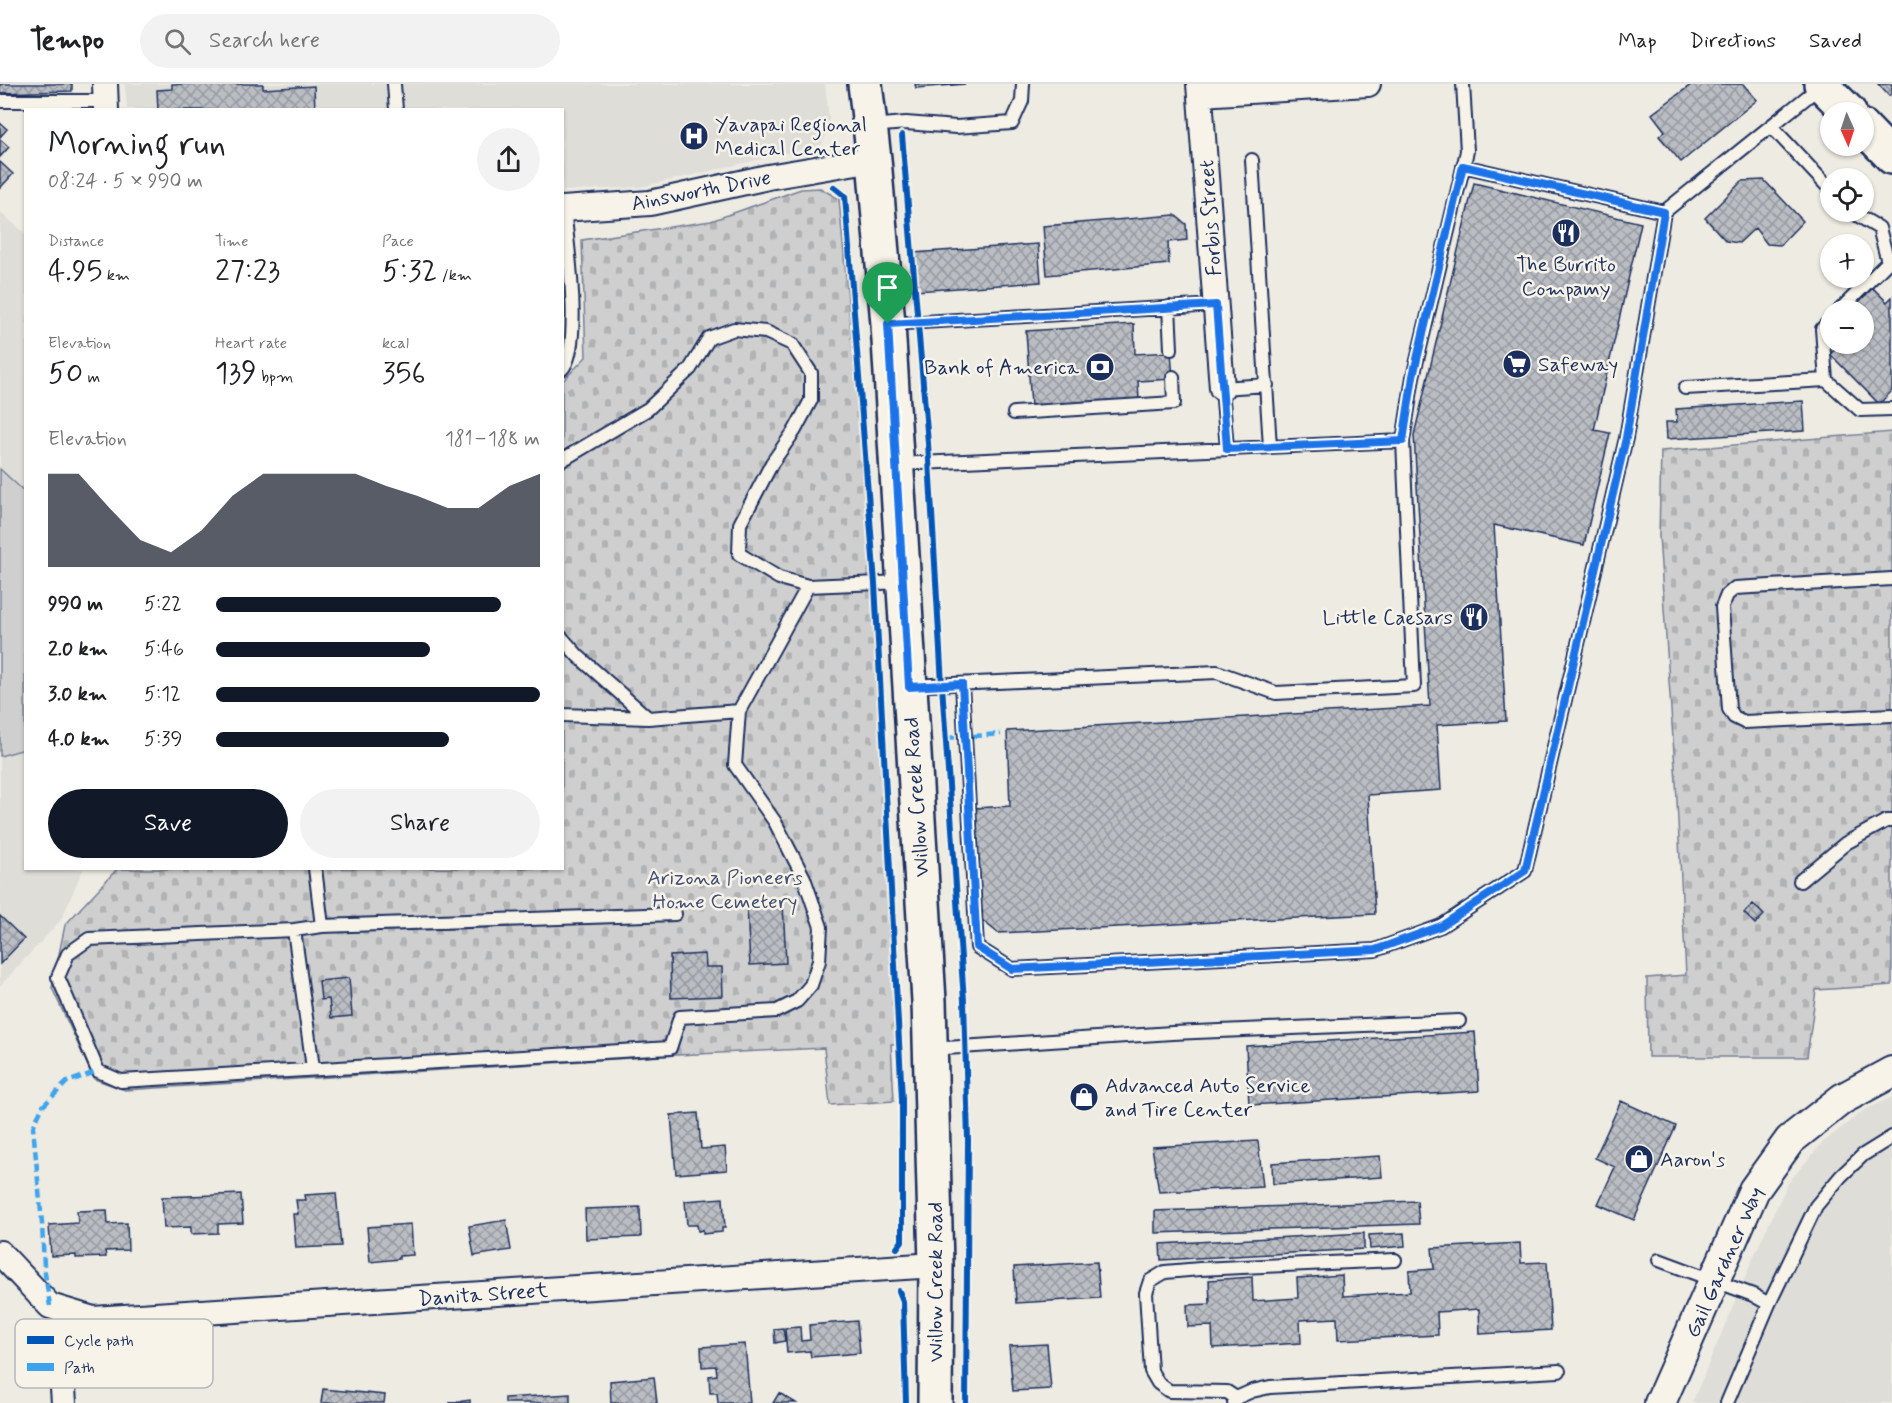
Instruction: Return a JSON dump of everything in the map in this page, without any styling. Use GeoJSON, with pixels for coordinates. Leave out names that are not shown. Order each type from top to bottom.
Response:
{"type":"FeatureCollection","features":[{"type":"Feature","properties":{"kind":"main road","name":"Willow Creek Road"},"geometry":{"type":"LineString","coordinates":[[865,84],[874,159],[888,324],[930,1049],[936,1265],[935,1403]]}},
{"type":"Feature","properties":{"kind":"main road"},"geometry":{"type":"LineString","coordinates":[[1821,85],[1839,102]]}},
{"type":"Feature","properties":{"kind":"main road"},"geometry":{"type":"LineString","coordinates":[[1874,138],[1892,157]]}},
{"type":"Feature","properties":{"kind":"street"},"geometry":{"type":"LineString","coordinates":[[1200,89],[1368,84]]}},
{"type":"Feature","properties":{"kind":"street","name":"Forbis Street"},"geometry":{"type":"LineString","coordinates":[[1200,89],[1222,388]]}},
{"type":"Feature","properties":{"kind":"street","name":"Ainsworth Drive"},"geometry":{"type":"LineString","coordinates":[[564,209],[650,203],[768,177],[874,159]]}},
{"type":"Feature","properties":{"kind":"street","name":"Gail Gardner Way"},"geometry":{"type":"LineString","coordinates":[[1660,1403],[1754,1190],[1790,1140],[1842,1099],[1892,1072]]}},
{"type":"Feature","properties":{"kind":"street"},"geometry":{"type":"LineString","coordinates":[[0,1253],[50,1306],[93,1319]]}},
{"type":"Feature","properties":{"kind":"street","name":"Danita Street"},"geometry":{"type":"LineString","coordinates":[[93,1319],[936,1265]]}},
{"type":"Feature","properties":{"kind":"street"},"geometry":{"type":"LineString","coordinates":[[63,1388],[64,1403]]}},
{"type":"Feature","properties":{"kind":"lane"},"geometry":{"type":"LineString","coordinates":[[394,84],[396,108]]}},
{"type":"Feature","properties":{"kind":"lane"},"geometry":{"type":"LineString","coordinates":[[870,126],[906,123],[956,127],[1012,123],[1022,101],[1023,84]]}},
{"type":"Feature","properties":{"kind":"lane"},"geometry":{"type":"LineString","coordinates":[[909,687],[1217,672],[1276,693],[1414,686],[1403,441],[1413,376],[1467,151],[1463,84]]}},
{"type":"Feature","properties":{"kind":"lane"},"geometry":{"type":"LineString","coordinates":[[962,684],[977,947],[1012,969],[1375,950],[1441,926],[1525,871],[1626,438],[1664,212],[1821,85]]}},
{"type":"Feature","properties":{"kind":"lane"},"geometry":{"type":"LineString","coordinates":[[0,101],[106,98]]}},
{"type":"Feature","properties":{"kind":"lane"},"geometry":{"type":"LineString","coordinates":[[1771,126],[1820,178]]}},
{"type":"Feature","properties":{"kind":"lane"},"geometry":{"type":"LineString","coordinates":[[1252,160],[1270,447]]}},
{"type":"Feature","properties":{"kind":"lane"},"geometry":{"type":"LineString","coordinates":[[1463,166],[1664,212]]}},
{"type":"Feature","properties":{"kind":"lane"},"geometry":{"type":"LineString","coordinates":[[564,220],[573,317],[573,345],[564,367]]}},
{"type":"Feature","properties":{"kind":"lane"},"geometry":{"type":"LineString","coordinates":[[1850,300],[1888,262],[1879,228],[1869,222]]}},
{"type":"Feature","properties":{"kind":"lane"},"geometry":{"type":"LineString","coordinates":[[1878,273],[1892,271]]}},
{"type":"Feature","properties":{"kind":"lane"},"geometry":{"type":"LineString","coordinates":[[888,324],[1216,305]]}},
{"type":"Feature","properties":{"kind":"lane"},"geometry":{"type":"LineString","coordinates":[[1169,307],[1171,350]]}},
{"type":"Feature","properties":{"kind":"lane"},"geometry":{"type":"LineString","coordinates":[[564,459],[648,410],[690,369],[709,338],[734,329],[766,332],[792,344],[811,374],[811,400],[795,430],[772,463],[740,524],[739,554],[779,578],[808,586],[903,582]]}},
{"type":"Feature","properties":{"kind":"lane"},"geometry":{"type":"LineString","coordinates":[[1824,354],[1826,380],[1860,410],[1892,409]]}},
{"type":"Feature","properties":{"kind":"lane"},"geometry":{"type":"LineString","coordinates":[[1014,413],[1174,404],[1173,378]]}},
{"type":"Feature","properties":{"kind":"lane"},"geometry":{"type":"LineString","coordinates":[[1685,388],[1826,380]]}},
{"type":"Feature","properties":{"kind":"lane"},"geometry":{"type":"LineString","coordinates":[[1227,449],[1222,388],[1267,385]]}},
{"type":"Feature","properties":{"kind":"lane"},"geometry":{"type":"LineString","coordinates":[[896,464],[1403,441]]}},
{"type":"Feature","properties":{"kind":"lane"},"geometry":{"type":"LineString","coordinates":[[1892,579],[1735,588],[1727,595],[1722,607],[1729,709],[1734,717],[1744,722],[1892,715]]}},
{"type":"Feature","properties":{"kind":"lane"},"geometry":{"type":"LineString","coordinates":[[675,914],[322,926],[294,930],[89,939],[68,954],[58,977],[98,1071],[121,1081],[670,1048],[680,1017],[777,1011],[797,1001],[811,985],[819,961],[821,927],[804,878],[780,831],[735,765],[739,711],[808,586]]}},
{"type":"Feature","properties":{"kind":"lane"},"geometry":{"type":"LineString","coordinates":[[564,640],[578,656],[648,718]]}},
{"type":"Feature","properties":{"kind":"lane"},"geometry":{"type":"LineString","coordinates":[[564,715],[648,718],[739,711]]}},
{"type":"Feature","properties":{"kind":"lane"},"geometry":{"type":"LineString","coordinates":[[1800,881],[1846,843],[1892,820]]}},
{"type":"Feature","properties":{"kind":"lane"},"geometry":{"type":"LineString","coordinates":[[315,870],[322,926]]}},
{"type":"Feature","properties":{"kind":"lane"},"geometry":{"type":"LineString","coordinates":[[294,930],[313,1068]]}},
{"type":"Feature","properties":{"kind":"lane"},"geometry":{"type":"LineString","coordinates":[[930,1049],[1172,1033],[1459,1022]]}},
{"type":"Feature","properties":{"kind":"lane"},"geometry":{"type":"LineString","coordinates":[[1727,1403],[1769,1304],[1816,1206],[1840,1176],[1863,1155],[1892,1137]]}},
{"type":"Feature","properties":{"kind":"lane"},"geometry":{"type":"LineString","coordinates":[[1395,1260],[1165,1272],[1150,1281],[1146,1293],[1151,1371],[1158,1383],[1169,1391],[1227,1392],[1235,1400],[1252,1391],[1270,1387],[1559,1371]]}},
{"type":"Feature","properties":{"kind":"lane"},"geometry":{"type":"LineString","coordinates":[[1659,1260],[1716,1280],[1769,1304]]}},
{"type":"Feature","properties":{"kind":"shaded area","name":"Yavapai Regional Medical Center"},"geometry":{"type":"Polygon","coordinates":[[[125,84],[825,84],[830,127],[821,145],[641,187],[564,191],[564,108],[127,108],[125,84]]]}},
{"type":"Feature","properties":{"kind":"shaded area"},"geometry":{"type":"Polygon","coordinates":[[[0,212],[24,232],[24,870],[83,870],[61,920],[0,986],[0,212]]]}},
{"type":"Feature","properties":{"kind":"shaded area"},"geometry":{"type":"Polygon","coordinates":[[[1892,1097],[1892,1403],[1692,1403],[1757,1249],[1788,1183],[1822,1143],[1863,1111],[1892,1097]]]}},
{"type":"Feature","properties":{"kind":"green space","name":"Arizona Pioneers Home Cemetery"},"geometry":{"type":"Polygon","coordinates":[[[820,188],[839,199],[873,584],[898,1044],[891,1044],[894,1101],[830,1105],[824,1048],[677,1055],[125,1090],[94,1079],[52,988],[65,925],[116,870],[564,870],[564,380],[586,357],[582,240],[711,221],[801,189],[820,188]]]}},
{"type":"Feature","properties":{"kind":"green space"},"geometry":{"type":"Polygon","coordinates":[[[1892,432],[1892,985],[1816,990],[1807,1057],[1648,1057],[1647,978],[1686,975],[1676,782],[1659,536],[1661,451],[1892,432]]]}},
{"type":"Feature","properties":{"kind":"green space"},"geometry":{"type":"Polygon","coordinates":[[[0,469],[24,491],[24,749],[0,756],[0,469]]]}},
{"type":"Feature","properties":{"kind":"building"},"geometry":{"type":"Polygon","coordinates":[[[0,84],[72,84],[72,91],[0,93],[0,84]]]}},
{"type":"Feature","properties":{"kind":"building"},"geometry":{"type":"Polygon","coordinates":[[[172,84],[263,84],[263,89],[314,86],[315,108],[158,108],[157,90],[172,89],[172,84]]]}},
{"type":"Feature","properties":{"kind":"building"},"geometry":{"type":"Polygon","coordinates":[[[915,84],[966,84],[916,88],[915,84]]]}},
{"type":"Feature","properties":{"kind":"building"},"geometry":{"type":"Polygon","coordinates":[[[1692,84],[1743,84],[1757,100],[1681,162],[1659,136],[1665,131],[1652,114],[1692,84]]]}},
{"type":"Feature","properties":{"kind":"building"},"geometry":{"type":"Polygon","coordinates":[[[1878,84],[1892,84],[1892,93],[1889,96],[1878,84]]]}},
{"type":"Feature","properties":{"kind":"building"},"geometry":{"type":"Polygon","coordinates":[[[0,123],[7,129],[0,137],[0,123]]]}},
{"type":"Feature","properties":{"kind":"building"},"geometry":{"type":"Polygon","coordinates":[[[0,139],[9,147],[0,157],[0,139]]]}},
{"type":"Feature","properties":{"kind":"building"},"geometry":{"type":"Polygon","coordinates":[[[0,162],[13,174],[0,188],[0,162]]]}},
{"type":"Feature","properties":{"kind":"building"},"geometry":{"type":"Polygon","coordinates":[[[1764,180],[1803,221],[1780,245],[1767,244],[1755,228],[1739,243],[1726,241],[1705,218],[1742,181],[1764,180]]]}},
{"type":"Feature","properties":{"kind":"building"},"geometry":{"type":"Polygon","coordinates":[[[1474,183],[1641,223],[1594,430],[1610,433],[1584,545],[1494,525],[1506,721],[1437,725],[1441,790],[1368,795],[1375,914],[998,933],[982,920],[974,808],[1010,806],[1007,731],[1430,706],[1414,435],[1474,183]]]}},
{"type":"Feature","properties":{"kind":"building"},"geometry":{"type":"Polygon","coordinates":[[[1175,215],[1186,224],[1187,240],[1168,242],[1169,264],[1047,275],[1043,226],[1175,215]]]}},
{"type":"Feature","properties":{"kind":"building"},"geometry":{"type":"Polygon","coordinates":[[[1038,244],[1041,282],[916,291],[913,253],[1038,244]]]}},
{"type":"Feature","properties":{"kind":"building"},"geometry":{"type":"Polygon","coordinates":[[[1873,288],[1887,302],[1892,297],[1892,391],[1879,404],[1830,354],[1874,354],[1874,300],[1860,300],[1873,288]]]}},
{"type":"Feature","properties":{"kind":"building","name":"Bank of America"},"geometry":{"type":"Polygon","coordinates":[[[1134,324],[1135,354],[1171,352],[1173,379],[1138,381],[1139,400],[1031,406],[1026,331],[1134,324]]]}},
{"type":"Feature","properties":{"kind":"building"},"geometry":{"type":"Polygon","coordinates":[[[1803,401],[1805,431],[1667,439],[1666,422],[1677,422],[1676,409],[1803,401]]]}},
{"type":"Feature","properties":{"kind":"building"},"geometry":{"type":"Polygon","coordinates":[[[783,904],[786,963],[750,965],[747,906],[783,904]]]}},
{"type":"Feature","properties":{"kind":"building"},"geometry":{"type":"Polygon","coordinates":[[[1753,904],[1764,915],[1755,924],[1744,913],[1753,904]]]}},
{"type":"Feature","properties":{"kind":"building"},"geometry":{"type":"Polygon","coordinates":[[[0,916],[24,939],[0,964],[0,916]]]}},
{"type":"Feature","properties":{"kind":"building"},"geometry":{"type":"Polygon","coordinates":[[[705,954],[706,967],[722,967],[723,996],[671,998],[670,956],[705,954]]]}},
{"type":"Feature","properties":{"kind":"building"},"geometry":{"type":"Polygon","coordinates":[[[349,978],[352,1016],[331,1018],[329,999],[321,1000],[319,981],[349,978]]]}},
{"type":"Feature","properties":{"kind":"building"},"geometry":{"type":"Polygon","coordinates":[[[1475,1032],[1479,1091],[1249,1105],[1246,1046],[1475,1032]]]}},
{"type":"Feature","properties":{"kind":"building"},"geometry":{"type":"Polygon","coordinates":[[[1621,1101],[1676,1126],[1634,1220],[1598,1204],[1615,1167],[1595,1158],[1621,1101]]]}},
{"type":"Feature","properties":{"kind":"building"},"geometry":{"type":"Polygon","coordinates":[[[698,1113],[701,1149],[725,1147],[727,1170],[676,1174],[671,1115],[698,1113]]]}},
{"type":"Feature","properties":{"kind":"building"},"geometry":{"type":"Polygon","coordinates":[[[1258,1141],[1263,1187],[1159,1192],[1152,1147],[1258,1141]]]}},
{"type":"Feature","properties":{"kind":"building"},"geometry":{"type":"Polygon","coordinates":[[[1380,1156],[1382,1177],[1273,1184],[1272,1163],[1380,1156]]]}},
{"type":"Feature","properties":{"kind":"building"},"geometry":{"type":"Polygon","coordinates":[[[336,1193],[341,1246],[296,1248],[293,1214],[298,1214],[296,1200],[306,1200],[305,1195],[336,1193]]]}},
{"type":"Feature","properties":{"kind":"building"},"geometry":{"type":"Polygon","coordinates":[[[241,1194],[243,1223],[218,1224],[218,1233],[191,1234],[191,1227],[164,1228],[162,1197],[241,1194]]]}},
{"type":"Feature","properties":{"kind":"building"},"geometry":{"type":"Polygon","coordinates":[[[723,1198],[725,1228],[722,1228],[722,1232],[703,1234],[703,1230],[698,1231],[697,1225],[687,1225],[685,1201],[723,1198]]]}},
{"type":"Feature","properties":{"kind":"building"},"geometry":{"type":"Polygon","coordinates":[[[1417,1201],[1419,1224],[1155,1233],[1155,1211],[1417,1201]]]}},
{"type":"Feature","properties":{"kind":"building"},"geometry":{"type":"Polygon","coordinates":[[[640,1207],[641,1237],[586,1239],[585,1209],[640,1207]]]}},
{"type":"Feature","properties":{"kind":"building"},"geometry":{"type":"Polygon","coordinates":[[[107,1210],[108,1224],[127,1223],[128,1250],[105,1251],[106,1257],[51,1256],[49,1225],[78,1223],[77,1211],[107,1210]]]}},
{"type":"Feature","properties":{"kind":"building"},"geometry":{"type":"Polygon","coordinates":[[[506,1220],[511,1250],[474,1256],[469,1226],[506,1220]]]}},
{"type":"Feature","properties":{"kind":"building"},"geometry":{"type":"Polygon","coordinates":[[[411,1224],[413,1255],[370,1262],[367,1227],[411,1224]]]}},
{"type":"Feature","properties":{"kind":"building"},"geometry":{"type":"Polygon","coordinates":[[[1364,1233],[1364,1249],[1161,1260],[1160,1244],[1364,1233]]]}},
{"type":"Feature","properties":{"kind":"building"},"geometry":{"type":"Polygon","coordinates":[[[1404,1233],[1405,1246],[1370,1249],[1369,1235],[1404,1233]]]}},
{"type":"Feature","properties":{"kind":"building"},"geometry":{"type":"Polygon","coordinates":[[[1520,1243],[1521,1263],[1547,1262],[1551,1330],[1480,1334],[1479,1309],[1437,1312],[1438,1335],[1338,1340],[1337,1318],[1300,1320],[1301,1343],[1213,1348],[1212,1326],[1188,1327],[1187,1305],[1210,1304],[1209,1280],[1252,1277],[1253,1301],[1298,1298],[1297,1278],[1342,1275],[1343,1296],[1410,1292],[1409,1271],[1434,1269],[1432,1248],[1520,1243]]]}},
{"type":"Feature","properties":{"kind":"building"},"geometry":{"type":"Polygon","coordinates":[[[1097,1262],[1100,1298],[1016,1303],[1014,1267],[1097,1262]]]}},
{"type":"Feature","properties":{"kind":"building"},"geometry":{"type":"Polygon","coordinates":[[[857,1321],[860,1353],[811,1357],[810,1351],[787,1353],[785,1328],[800,1327],[801,1341],[810,1340],[809,1325],[857,1321]]]}},
{"type":"Feature","properties":{"kind":"building"},"geometry":{"type":"Polygon","coordinates":[[[783,1328],[785,1341],[775,1343],[774,1329],[783,1328]]]}},
{"type":"Feature","properties":{"kind":"building"},"geometry":{"type":"Polygon","coordinates":[[[745,1344],[750,1403],[718,1403],[717,1393],[710,1393],[709,1376],[717,1375],[716,1366],[702,1367],[701,1347],[745,1344]]]}},
{"type":"Feature","properties":{"kind":"building"},"geometry":{"type":"Polygon","coordinates":[[[1047,1344],[1051,1389],[1013,1391],[1009,1346],[1047,1344]]]}},
{"type":"Feature","properties":{"kind":"building"},"geometry":{"type":"Polygon","coordinates":[[[654,1377],[657,1403],[611,1403],[610,1381],[654,1377]]]}},
{"type":"Feature","properties":{"kind":"building"},"geometry":{"type":"Polygon","coordinates":[[[323,1389],[385,1395],[384,1403],[321,1403],[323,1389]]]}},
{"type":"Feature","properties":{"kind":"building"},"geometry":{"type":"Polygon","coordinates":[[[779,1393],[796,1403],[773,1403],[779,1393]]]}},
{"type":"Feature","properties":{"kind":"building"},"geometry":{"type":"Polygon","coordinates":[[[570,1394],[570,1403],[505,1403],[505,1398],[570,1394]]]}},
{"type":"Feature","properties":{"kind":"building"},"geometry":{"type":"Polygon","coordinates":[[[470,1400],[470,1403],[449,1403],[470,1400]]]}},
{"type":"Feature","properties":{"kind":"marked path"},"geometry":{"type":"LineString","coordinates":[[946,738],[1001,734]]}},
{"type":"Feature","properties":{"kind":"marked path"},"geometry":{"type":"LineString","coordinates":[[50,1306],[44,1267],[33,1127],[43,1106],[67,1082],[98,1071]]}},
{"type":"Feature","properties":{"kind":"cycle path"},"geometry":{"type":"LineString","coordinates":[[902,135],[928,443],[964,1001],[968,1140],[966,1403]]}},
{"type":"Feature","properties":{"kind":"cycle path"},"geometry":{"type":"LineString","coordinates":[[834,187],[845,196],[875,584],[902,1099],[902,1241],[897,1248]]}},
{"type":"Feature","properties":{"kind":"cycle path"},"geometry":{"type":"LineString","coordinates":[[899,1291],[903,1301],[906,1403]]}},
{"type":"Feature","properties":{"kind":"place","name":"Yavapai Regional Medical Center"},"geometry":{"type":"Point","coordinates":[694,136]}},
{"type":"Feature","properties":{"kind":"place","name":"The Burrito Compamy"},"geometry":{"type":"Point","coordinates":[1566,233]}},
{"type":"Feature","properties":{"kind":"place","name":"Safeway"},"geometry":{"type":"Point","coordinates":[1517,364]}},
{"type":"Feature","properties":{"kind":"place","name":"Bank of America"},"geometry":{"type":"Point","coordinates":[1100,367]}},
{"type":"Feature","properties":{"kind":"place","name":"Little Caesars"},"geometry":{"type":"Point","coordinates":[1474,617]}},
{"type":"Feature","properties":{"kind":"place","name":"Advanced Auto Service and Tire Center"},"geometry":{"type":"Point","coordinates":[1084,1097]}},
{"type":"Feature","properties":{"kind":"place","name":"Aaron's"},"geometry":{"type":"Point","coordinates":[1639,1159]}},
{"type":"Feature","properties":{"kind":"route"},"geometry":{"type":"LineString","coordinates":[[1463,166],[1664,212],[1626,438],[1525,871],[1441,926],[1375,950],[1012,969],[977,947],[962,684],[909,687],[888,324],[1216,305],[1227,449],[1403,441],[1413,376],[1463,166]]}}]}
